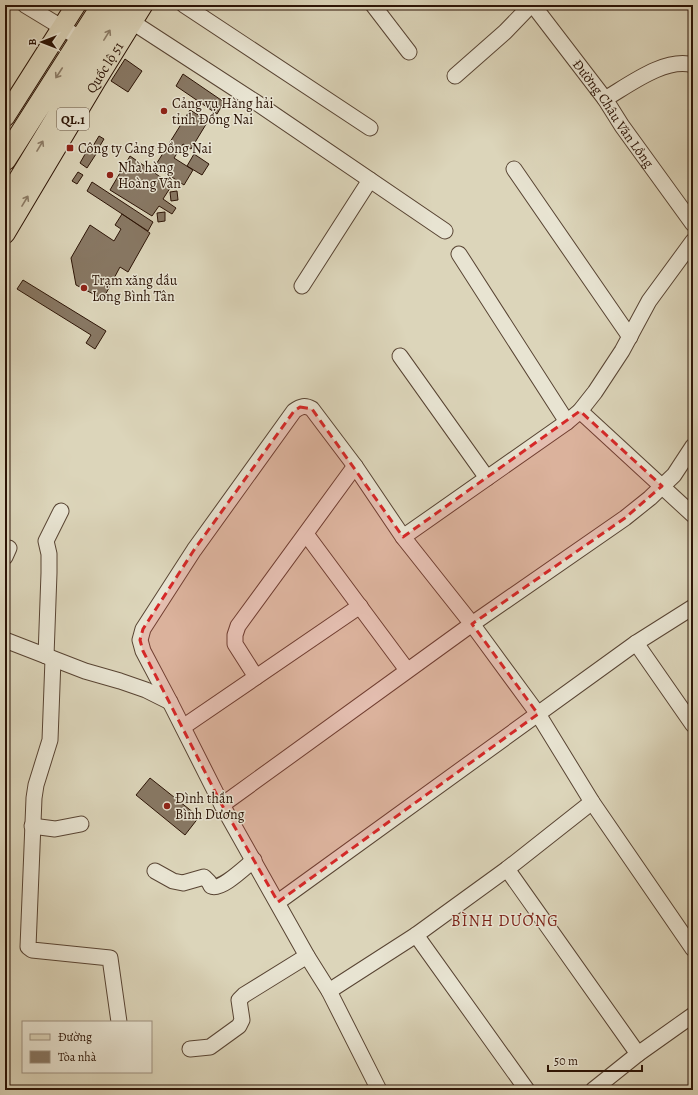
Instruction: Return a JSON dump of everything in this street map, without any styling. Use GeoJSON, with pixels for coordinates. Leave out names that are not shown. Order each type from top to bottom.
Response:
{"type":"FeatureCollection","features":[{"type":"Feature","properties":{"kind":"highway","name":"Quốc lộ 51"},"geometry":{"type":"LineString","coordinates":[[5,158],[82,39],[120,11]]}},
{"type":"Feature","properties":{"kind":"highway","name":"Quốc lộ 51"},"geometry":{"type":"LineString","coordinates":[[5,204],[120,11]]}},
{"type":"Feature","properties":{"kind":"main road"},"geometry":{"type":"LineString","coordinates":[[5,117],[76,5]]}},
{"type":"Feature","properties":{"kind":"main road","name":"Quốc lộ 51"},"geometry":{"type":"LineString","coordinates":[[5,234],[92,87],[120,11],[143,5]]}},
{"type":"Feature","properties":{"kind":"street"},"geometry":{"type":"LineString","coordinates":[[25,5],[82,39]]}},
{"type":"Feature","properties":{"kind":"street"},"geometry":{"type":"LineString","coordinates":[[184,5],[370,128]]}},
{"type":"Feature","properties":{"kind":"street"},"geometry":{"type":"LineString","coordinates":[[373,5],[409,52]]}},
{"type":"Feature","properties":{"kind":"street"},"geometry":{"type":"LineString","coordinates":[[455,76],[505,32],[532,5]]}},
{"type":"Feature","properties":{"kind":"street","name":"Đường Châu Văn Lồng"},"geometry":{"type":"LineString","coordinates":[[532,5],[605,99],[622,126],[693,224]]}},
{"type":"Feature","properties":{"kind":"street"},"geometry":{"type":"LineString","coordinates":[[120,11],[445,231]]}},
{"type":"Feature","properties":{"kind":"street"},"geometry":{"type":"LineString","coordinates":[[605,99],[653,72],[671,64],[693,65]]}},
{"type":"Feature","properties":{"kind":"street"},"geometry":{"type":"LineString","coordinates":[[514,169],[630,337]]}},
{"type":"Feature","properties":{"kind":"street"},"geometry":{"type":"LineString","coordinates":[[302,286],[370,180]]}},
{"type":"Feature","properties":{"kind":"street"},"geometry":{"type":"LineString","coordinates":[[403,537],[567,422],[580,411],[595,392],[622,351],[649,301],[693,241]]}},
{"type":"Feature","properties":{"kind":"street"},"geometry":{"type":"LineString","coordinates":[[459,254],[567,422]]}},
{"type":"Feature","properties":{"kind":"street"},"geometry":{"type":"LineString","coordinates":[[400,356],[487,478]]}},
{"type":"Feature","properties":{"kind":"street"},"geometry":{"type":"LineString","coordinates":[[380,1090],[328,991],[222,805],[143,651],[140,640],[143,629],[194,550],[294,411],[300,407],[312,409],[355,466],[403,537],[472,624],[538,714],[592,802],[693,950]]}},
{"type":"Feature","properties":{"kind":"street"},"geometry":{"type":"LineString","coordinates":[[580,411],[693,515]]}},
{"type":"Feature","properties":{"kind":"street"},"geometry":{"type":"LineString","coordinates":[[222,805],[407,670],[625,518],[674,475],[693,446]]}},
{"type":"Feature","properties":{"kind":"street"},"geometry":{"type":"LineString","coordinates":[[256,677],[235,644],[235,635],[238,626],[355,466]]}},
{"type":"Feature","properties":{"kind":"street"},"geometry":{"type":"LineString","coordinates":[[61,511],[46,542],[49,554],[49,658],[52,730],[36,785],[32,826],[28,947],[32,950],[38,951],[110,958],[119,1021]]}},
{"type":"Feature","properties":{"kind":"street"},"geometry":{"type":"LineString","coordinates":[[306,534],[407,670]]}},
{"type":"Feature","properties":{"kind":"street"},"geometry":{"type":"LineString","coordinates":[[183,727],[360,606]]}},
{"type":"Feature","properties":{"kind":"street"},"geometry":{"type":"LineString","coordinates":[[278,902],[636,643],[693,607]]}},
{"type":"Feature","properties":{"kind":"street"},"geometry":{"type":"LineString","coordinates":[[5,640],[85,672],[120,681],[146,690],[170,702]]}},
{"type":"Feature","properties":{"kind":"street"},"geometry":{"type":"LineString","coordinates":[[636,643],[693,725]]}},
{"type":"Feature","properties":{"kind":"street"},"geometry":{"type":"LineString","coordinates":[[328,991],[416,935],[507,869],[592,802]]}},
{"type":"Feature","properties":{"kind":"street"},"geometry":{"type":"LineString","coordinates":[[32,826],[55,829],[82,824]]}},
{"type":"Feature","properties":{"kind":"street"},"geometry":{"type":"LineString","coordinates":[[155,871],[173,881],[183,883],[204,877],[210,882],[211,886],[216,887],[222,885],[254,860]]}},
{"type":"Feature","properties":{"kind":"street"},"geometry":{"type":"LineString","coordinates":[[507,869],[638,1054]]}},
{"type":"Feature","properties":{"kind":"street"},"geometry":{"type":"LineString","coordinates":[[416,935],[527,1090]]}},
{"type":"Feature","properties":{"kind":"street"},"geometry":{"type":"LineString","coordinates":[[190,1049],[210,1047],[239,1026],[242,1020],[239,1000],[244,995],[307,956]]}},
{"type":"Feature","properties":{"kind":"street"},"geometry":{"type":"LineString","coordinates":[[593,1090],[638,1054],[693,1015]]}},
{"type":"Feature","properties":{"kind":"highlighted area"},"geometry":{"type":"Polygon","coordinates":[[[300,407],[312,409],[403,537],[580,411],[662,486],[625,518],[472,624],[538,714],[278,902],[222,805],[143,651],[140,640],[143,629],[194,550],[294,411],[300,407]]]}},
{"type":"Feature","properties":{"kind":"building"},"geometry":{"type":"Polygon","coordinates":[[[125,59],[142,71],[128,92],[111,81],[125,59]]]}},
{"type":"Feature","properties":{"kind":"building"},"geometry":{"type":"Polygon","coordinates":[[[183,74],[224,102],[217,114],[176,86],[183,74]]]}},
{"type":"Feature","properties":{"kind":"building"},"geometry":{"type":"Polygon","coordinates":[[[190,110],[208,121],[191,149],[183,144],[174,158],[193,170],[184,185],[155,166],[190,110]]]}},
{"type":"Feature","properties":{"kind":"building"},"geometry":{"type":"Polygon","coordinates":[[[99,136],[104,139],[98,149],[93,146],[99,136]]]}},
{"type":"Feature","properties":{"kind":"building"},"geometry":{"type":"Polygon","coordinates":[[[88,149],[96,154],[87,168],[80,163],[88,149]]]}},
{"type":"Feature","properties":{"kind":"building"},"geometry":{"type":"Polygon","coordinates":[[[194,154],[209,164],[202,175],[187,166],[194,154]]]}},
{"type":"Feature","properties":{"kind":"building"},"geometry":{"type":"Polygon","coordinates":[[[130,156],[172,185],[163,199],[176,208],[172,214],[159,206],[152,216],[110,190],[130,156]]]}},
{"type":"Feature","properties":{"kind":"building"},"geometry":{"type":"Polygon","coordinates":[[[78,172],[83,175],[77,184],[72,181],[78,172]]]}},
{"type":"Feature","properties":{"kind":"building"},"geometry":{"type":"Polygon","coordinates":[[[92,182],[153,222],[148,231],[87,191],[92,182]]]}},
{"type":"Feature","properties":{"kind":"building"},"geometry":{"type":"Polygon","coordinates":[[[177,191],[178,200],[171,201],[170,192],[177,191]]]}},
{"type":"Feature","properties":{"kind":"building"},"geometry":{"type":"Polygon","coordinates":[[[165,212],[165,221],[158,222],[157,213],[165,212]]]}},
{"type":"Feature","properties":{"kind":"building"},"geometry":{"type":"Polygon","coordinates":[[[122,214],[150,233],[128,272],[120,267],[103,299],[76,285],[71,258],[90,225],[114,241],[121,229],[115,225],[122,214]]]}},
{"type":"Feature","properties":{"kind":"building"},"geometry":{"type":"Polygon","coordinates":[[[23,280],[106,331],[95,349],[86,343],[91,335],[17,289],[23,280]]]}},
{"type":"Feature","properties":{"kind":"building","name":"Đình thần Bình Dương"},"geometry":{"type":"Polygon","coordinates":[[[150,778],[199,817],[185,835],[136,795],[150,778]]]}},
{"type":"Feature","properties":{"kind":"place","name":"Cảng vụ Hàng hải tỉnh Đồng Nai"},"geometry":{"type":"Point","coordinates":[164,111]}},
{"type":"Feature","properties":{"kind":"place","name":"Công ty Cảng Đồng Nai"},"geometry":{"type":"Point","coordinates":[70,148]}},
{"type":"Feature","properties":{"kind":"place","name":"Nhà hàng Hoàng Vân"},"geometry":{"type":"Point","coordinates":[110,175]}},
{"type":"Feature","properties":{"kind":"place","name":"Trạm xăng dầu Long Bình Tân"},"geometry":{"type":"Point","coordinates":[84,288]}},
{"type":"Feature","properties":{"kind":"place","name":"Đình thần Bình Dương"},"geometry":{"type":"Point","coordinates":[167,806]}},
{"type":"Feature","properties":{"kind":"district","name":"BÌNH DƯƠNG"},"geometry":{"type":"Point","coordinates":[505,921]}}]}
